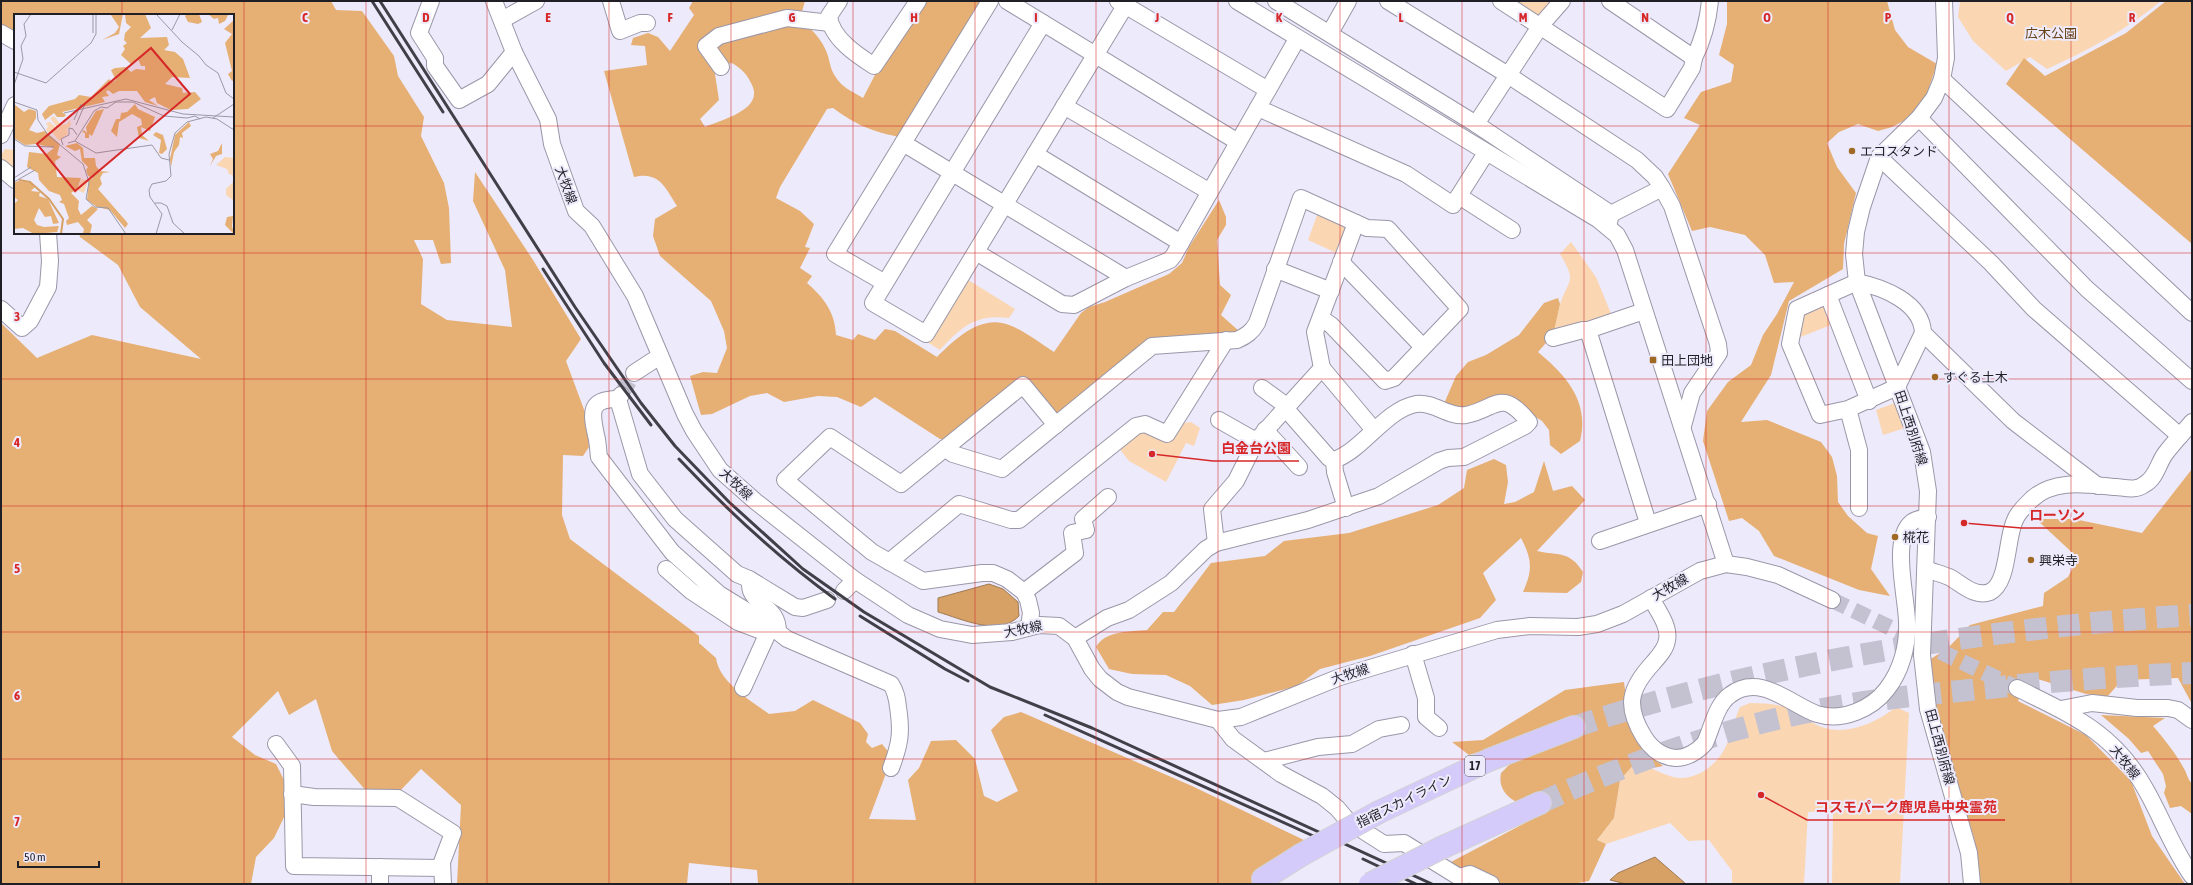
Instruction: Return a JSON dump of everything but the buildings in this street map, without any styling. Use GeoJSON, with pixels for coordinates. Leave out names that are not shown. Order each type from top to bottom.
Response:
{"type":"FeatureCollection","features":[{"type":"Feature","properties":{"kind":"highway","name":"指宿スカイライン"},"geometry":{"type":"LineString","coordinates":[[1263,879],[1301,855],[1379,812],[1489,760],[1574,727]]}},
{"type":"Feature","properties":{"kind":"highway"},"geometry":{"type":"LineString","coordinates":[[1370,884],[1441,848],[1540,804]]}},
{"type":"Feature","properties":{"kind":"street"},"geometry":{"type":"LineString","coordinates":[[431,1],[419,33],[435,58],[435,66],[459,100],[488,84],[514,52]]}},
{"type":"Feature","properties":{"kind":"street","name":"大牧線"},"geometry":{"type":"LineString","coordinates":[[494,1],[514,52],[548,119],[552,144],[576,211],[592,226],[635,296],[694,431],[720,470],[736,486],[850,585],[925,623],[956,634],[991,635],[1044,625],[1060,626],[1075,638],[1092,669],[1104,682],[1117,692],[1128,697],[1218,720],[1240,717],[1322,683],[1413,654],[1497,630],[1530,626],[1572,628],[1597,624],[1623,614],[1700,571],[1726,564],[1747,567],[1778,575],[1832,600]]}},
{"type":"Feature","properties":{"kind":"street"},"geometry":{"type":"LineString","coordinates":[[502,20],[536,1]]}},
{"type":"Feature","properties":{"kind":"street"},"geometry":{"type":"LineString","coordinates":[[611,1],[620,31],[640,23],[647,23]]}},
{"type":"Feature","properties":{"kind":"street"},"geometry":{"type":"LineString","coordinates":[[839,1],[830,16],[830,23],[844,43],[874,66],[918,1]]}},
{"type":"Feature","properties":{"kind":"street"},"geometry":{"type":"LineString","coordinates":[[884,282],[835,254],[990,1]]}},
{"type":"Feature","properties":{"kind":"street"},"geometry":{"type":"LineString","coordinates":[[1007,1],[1238,142]]}},
{"type":"Feature","properties":{"kind":"street"},"geometry":{"type":"LineString","coordinates":[[1237,1],[1486,153],[1610,220]]}},
{"type":"Feature","properties":{"kind":"street"},"geometry":{"type":"LineString","coordinates":[[1276,1],[1476,124],[1610,220],[1625,250],[1708,504],[1726,564]]}},
{"type":"Feature","properties":{"kind":"street"},"geometry":{"type":"LineString","coordinates":[[1330,33],[1348,1]]}},
{"type":"Feature","properties":{"kind":"street"},"geometry":{"type":"LineString","coordinates":[[1388,1],[1508,75],[1637,160],[1655,177],[1672,206],[1718,344],[1719,353],[1692,393],[1682,426]]}},
{"type":"Feature","properties":{"kind":"street"},"geometry":{"type":"LineString","coordinates":[[1501,1],[1541,25],[1667,109],[1692,68],[1694,58],[1701,44],[1709,14],[1710,1]]}},
{"type":"Feature","properties":{"kind":"street"},"geometry":{"type":"LineString","coordinates":[[1476,124],[1541,25],[1562,1]]}},
{"type":"Feature","properties":{"kind":"street"},"geometry":{"type":"LineString","coordinates":[[1610,1],[1694,58]]}},
{"type":"Feature","properties":{"kind":"street","name":"田上西別府線"},"geometry":{"type":"LineString","coordinates":[[1944,1],[1946,58],[1942,79],[1934,98],[1919,118],[1879,157],[1862,207],[1856,232],[1854,254],[1857,282],[1922,452],[1928,491],[1922,655],[1928,709],[1969,853],[1972,884]]}},
{"type":"Feature","properties":{"kind":"street"},"geometry":{"type":"LineString","coordinates":[[1043,24],[884,282],[873,303],[926,334],[1095,56],[1124,2],[1268,90]]}},
{"type":"Feature","properties":{"kind":"street"},"geometry":{"type":"LineString","coordinates":[[721,67],[706,46],[719,36],[766,25],[787,18],[830,23]]}},
{"type":"Feature","properties":{"kind":"street"},"geometry":{"type":"LineString","coordinates":[[1,33],[14,40]]}},
{"type":"Feature","properties":{"kind":"street"},"geometry":{"type":"LineString","coordinates":[[976,252],[1062,304],[1074,305],[1126,278],[1170,260],[1297,39]]}},
{"type":"Feature","properties":{"kind":"street"},"geometry":{"type":"LineString","coordinates":[[1942,79],[2192,313]]}},
{"type":"Feature","properties":{"kind":"street"},"geometry":{"type":"LineString","coordinates":[[1064,106],[1210,192]]}},
{"type":"Feature","properties":{"kind":"street"},"geometry":{"type":"LineString","coordinates":[[1,135],[14,107]]}},
{"type":"Feature","properties":{"kind":"street"},"geometry":{"type":"LineString","coordinates":[[1258,108],[1406,174],[1453,205],[1486,153]]}},
{"type":"Feature","properties":{"kind":"street"},"geometry":{"type":"LineString","coordinates":[[1919,118],[2087,288],[2192,381]]}},
{"type":"Feature","properties":{"kind":"street"},"geometry":{"type":"LineString","coordinates":[[903,143],[1126,278]]}},
{"type":"Feature","properties":{"kind":"street"},"geometry":{"type":"LineString","coordinates":[[1035,154],[1181,243]]}},
{"type":"Feature","properties":{"kind":"street"},"geometry":{"type":"LineString","coordinates":[[1879,157],[1991,263],[2034,309],[2180,436]]}},
{"type":"Feature","properties":{"kind":"street"},"geometry":{"type":"LineString","coordinates":[[1,168],[14,179]]}},
{"type":"Feature","properties":{"kind":"street"},"geometry":{"type":"LineString","coordinates":[[1610,220],[1662,188]]}},
{"type":"Feature","properties":{"kind":"street"},"geometry":{"type":"LineString","coordinates":[[1458,196],[1512,230]]}},
{"type":"Feature","properties":{"kind":"street"},"geometry":{"type":"LineString","coordinates":[[945,448],[953,454],[1002,469],[1152,346],[1237,340],[1252,330],[1301,198],[1367,228],[1388,229],[1460,309],[1394,378],[1385,381],[1331,325],[1321,318]]}},
{"type":"Feature","properties":{"kind":"street"},"geometry":{"type":"LineString","coordinates":[[1356,223],[1315,332],[1322,368],[1374,430]]}},
{"type":"Feature","properties":{"kind":"street"},"geometry":{"type":"LineString","coordinates":[[1,309],[22,328],[30,321],[48,287],[50,261],[48,234]]}},
{"type":"Feature","properties":{"kind":"street"},"geometry":{"type":"LineString","coordinates":[[1341,262],[1423,347]]}},
{"type":"Feature","properties":{"kind":"street"},"geometry":{"type":"LineString","coordinates":[[1275,269],[1331,291]]}},
{"type":"Feature","properties":{"kind":"street"},"geometry":{"type":"LineString","coordinates":[[1923,333],[1897,387],[1869,401],[1848,409],[1820,415],[1790,344],[1798,309],[1857,282],[1887,290],[1912,308],[1921,322],[1923,333],[2013,421],[2098,486]]}},
{"type":"Feature","properties":{"kind":"street"},"geometry":{"type":"LineString","coordinates":[[1828,295],[1869,401]]}},
{"type":"Feature","properties":{"kind":"street"},"geometry":{"type":"LineString","coordinates":[[1554,338],[1588,330],[1644,311]]}},
{"type":"Feature","properties":{"kind":"street"},"geometry":{"type":"LineString","coordinates":[[1588,330],[1648,523]]}},
{"type":"Feature","properties":{"kind":"street"},"geometry":{"type":"LineString","coordinates":[[889,562],[959,504],[1011,520],[1019,520],[1136,426],[1145,424],[1167,434],[1226,340]]}},
{"type":"Feature","properties":{"kind":"street"},"geometry":{"type":"LineString","coordinates":[[634,373],[660,356]]}},
{"type":"Feature","properties":{"kind":"street"},"geometry":{"type":"LineString","coordinates":[[1216,543],[1212,509],[1236,481],[1261,435],[1322,368]]}},
{"type":"Feature","properties":{"kind":"street"},"geometry":{"type":"LineString","coordinates":[[1029,627],[1030,613],[1024,592],[1007,580],[993,573],[962,575],[923,581],[872,552],[785,480],[830,437],[901,484],[1023,385],[1056,424]]}},
{"type":"Feature","properties":{"kind":"street"},"geometry":{"type":"LineString","coordinates":[[1262,388],[1287,408],[1329,458],[1334,460]]}},
{"type":"Feature","properties":{"kind":"street"},"geometry":{"type":"LineString","coordinates":[[827,600],[804,608],[796,607],[749,579],[737,574],[675,520],[640,474],[620,397],[597,404],[593,408],[591,416],[597,437],[599,457],[672,552],[719,594],[772,630],[787,639],[891,684],[896,691],[901,728],[898,748],[891,768]]}},
{"type":"Feature","properties":{"kind":"street"},"geometry":{"type":"LineString","coordinates":[[1075,638],[1107,618],[1129,610],[1171,583],[1206,549],[1216,543],[1279,528],[1346,508],[1379,496],[1439,462],[1448,458],[1464,456],[1525,426],[1529,422],[1505,402],[1496,402],[1471,414],[1456,416],[1427,405],[1417,404],[1407,408],[1374,430],[1360,444],[1334,460]]}},
{"type":"Feature","properties":{"kind":"street"},"geometry":{"type":"LineString","coordinates":[[1848,409],[1859,450],[1859,508]]}},
{"type":"Feature","properties":{"kind":"street"},"geometry":{"type":"LineString","coordinates":[[1219,420],[1261,435],[1299,467]]}},
{"type":"Feature","properties":{"kind":"street"},"geometry":{"type":"LineString","coordinates":[[1926,569],[1949,577],[1969,591],[1989,592],[1998,586],[2002,578],[2008,538],[2015,520],[2033,498],[2048,488],[2065,484],[2132,489],[2146,484],[2155,474],[2164,455],[2192,422]]}},
{"type":"Feature","properties":{"kind":"street"},"geometry":{"type":"LineString","coordinates":[[1334,460],[1335,472],[1346,508]]}},
{"type":"Feature","properties":{"kind":"street"},"geometry":{"type":"LineString","coordinates":[[1024,592],[1075,553],[1072,532],[1086,530],[1083,519],[1108,497]]}},
{"type":"Feature","properties":{"kind":"street"},"geometry":{"type":"LineString","coordinates":[[1600,541],[1648,523],[1708,504]]}},
{"type":"Feature","properties":{"kind":"street"},"geometry":{"type":"LineString","coordinates":[[1650,598],[1667,630],[1667,640],[1659,657],[1634,686],[1632,699],[1633,713],[1637,727],[1646,740],[1653,749],[1665,756],[1677,758],[1688,756],[1701,748],[1724,701],[1739,689],[1762,689],[1777,692],[1817,714],[1841,715],[1851,713],[1864,709],[1880,697],[1892,682],[1901,665],[1907,625],[1901,554],[1902,542],[1909,524],[1914,520],[1928,517]]}},
{"type":"Feature","properties":{"kind":"street"},"geometry":{"type":"LineString","coordinates":[[666,569],[691,591],[738,622],[772,630]]}},
{"type":"Feature","properties":{"kind":"street"},"geometry":{"type":"LineString","coordinates":[[743,688],[772,630],[778,622],[773,614],[751,592],[749,579]]}},
{"type":"Feature","properties":{"kind":"street"},"geometry":{"type":"LineString","coordinates":[[1413,654],[1426,698],[1426,716],[1439,728]]}},
{"type":"Feature","properties":{"kind":"street","name":"大牧線"},"geometry":{"type":"LineString","coordinates":[[2017,688],[2061,709],[2085,723],[2106,738],[2125,757],[2147,791],[2180,860],[2192,876]]}},
{"type":"Feature","properties":{"kind":"street"},"geometry":{"type":"LineString","coordinates":[[2061,709],[2092,703],[2137,708],[2168,708],[2178,710],[2192,720]]}},
{"type":"Feature","properties":{"kind":"street"},"geometry":{"type":"LineString","coordinates":[[1218,720],[1233,739],[1281,774],[1322,796],[1337,808],[1348,821],[1384,844],[1404,843],[1459,877],[1470,874],[1491,884]]}},
{"type":"Feature","properties":{"kind":"street"},"geometry":{"type":"LineString","coordinates":[[1264,761],[1318,747],[1352,744],[1379,729],[1401,725]]}},
{"type":"Feature","properties":{"kind":"street"},"geometry":{"type":"LineString","coordinates":[[276,744],[292,766],[292,794],[294,866],[380,867],[442,876],[442,862],[453,833],[398,798],[314,797],[292,794]]}},
{"type":"Feature","properties":{"kind":"street"},"geometry":{"type":"LineString","coordinates":[[380,867],[380,884]]}},
{"type":"Feature","properties":{"kind":"green space"},"geometry":{"type":"Polygon","coordinates":[[[1511,1],[1556,1],[1544,15],[1536,17],[1511,1]]]}},
{"type":"Feature","properties":{"kind":"green space","name":"広木公園"},"geometry":{"type":"Polygon","coordinates":[[[1960,1],[2161,1],[2107,39],[2047,69],[2030,57],[2006,71],[1973,41],[1958,17],[1960,1]]]}},
{"type":"Feature","properties":{"kind":"green space"},"geometry":{"type":"Polygon","coordinates":[[[5,149],[14,150],[14,173],[1,165],[1,155],[5,149]]]}},
{"type":"Feature","properties":{"kind":"green space"},"geometry":{"type":"Polygon","coordinates":[[[1319,210],[1345,223],[1349,230],[1339,254],[1308,240],[1319,210]]]}},
{"type":"Feature","properties":{"kind":"green space"},"geometry":{"type":"Polygon","coordinates":[[[1571,242],[1596,277],[1612,316],[1553,335],[1560,305],[1570,281],[1569,271],[1560,254],[1571,242]]]}},
{"type":"Feature","properties":{"kind":"green space"},"geometry":{"type":"Polygon","coordinates":[[[965,278],[1015,309],[1009,318],[987,318],[970,324],[955,334],[940,350],[927,342],[965,278]]]}},
{"type":"Feature","properties":{"kind":"green space"},"geometry":{"type":"Polygon","coordinates":[[[1824,303],[1831,325],[1798,338],[1804,313],[1824,303]]]}},
{"type":"Feature","properties":{"kind":"green space"},"geometry":{"type":"Polygon","coordinates":[[[1895,403],[1905,428],[1883,435],[1876,410],[1895,403]]]}},
{"type":"Feature","properties":{"kind":"green space"},"geometry":{"type":"Polygon","coordinates":[[[1191,422],[1200,428],[1194,446],[1186,443],[1166,482],[1129,461],[1118,447],[1137,430],[1191,422]]]}},
{"type":"Feature","properties":{"kind":"green space"},"geometry":{"type":"Polygon","coordinates":[[[1750,703],[1787,707],[1819,726],[1839,730],[1860,727],[1870,723],[1896,707],[1909,713],[1900,884],[1832,884],[1833,811],[1808,812],[1804,884],[1732,884],[1732,871],[1709,840],[1688,841],[1670,823],[1606,844],[1597,840],[1614,818],[1620,780],[1636,762],[1676,778],[1684,778],[1701,773],[1721,755],[1731,733],[1740,707],[1750,703]]]}},
{"type":"Feature","properties":{"kind":"shaded area"},"geometry":{"type":"Polygon","coordinates":[[[1,1],[331,1],[336,10],[362,11],[394,56],[398,76],[424,117],[421,136],[444,183],[449,208],[451,263],[441,264],[433,240],[414,240],[423,259],[421,304],[447,320],[512,327],[505,270],[473,201],[475,172],[533,260],[581,339],[566,361],[586,415],[589,447],[583,456],[563,455],[562,515],[570,539],[699,636],[699,643],[716,658],[718,667],[729,683],[736,690],[769,714],[795,711],[813,700],[860,723],[868,734],[866,742],[872,748],[882,744],[891,755],[869,819],[916,820],[908,780],[919,768],[931,741],[956,740],[975,759],[984,796],[997,802],[1018,791],[991,730],[1004,717],[1021,712],[1192,786],[1308,842],[1272,884],[758,884],[757,870],[689,863],[687,884],[457,884],[461,805],[421,769],[398,793],[367,792],[332,751],[316,699],[289,715],[278,691],[232,737],[255,755],[276,764],[286,784],[287,811],[274,838],[256,857],[251,884],[1,884],[1,323],[37,358],[92,335],[201,359],[140,307],[118,265],[80,237],[79,234],[234,234],[234,14],[14,14],[14,32],[1,24],[1,1]]]}},
{"type":"Feature","properties":{"kind":"shaded area"},"geometry":{"type":"Polygon","coordinates":[[[693,1],[805,1],[801,15],[786,16],[760,23],[729,28],[702,46],[713,61],[719,100],[700,119],[705,127],[739,113],[752,101],[754,94],[752,85],[744,72],[732,63],[724,65],[717,54],[716,47],[718,43],[728,35],[751,32],[780,23],[793,21],[804,24],[814,32],[822,43],[827,53],[832,71],[840,83],[863,98],[876,73],[925,1],[984,1],[900,137],[873,130],[849,119],[833,108],[827,109],[780,187],[776,198],[800,211],[814,224],[805,247],[810,248],[800,268],[812,276],[807,283],[819,294],[828,306],[833,319],[836,335],[853,340],[858,334],[875,340],[885,329],[895,331],[937,357],[960,336],[969,330],[988,323],[999,322],[1021,330],[1054,352],[1081,313],[1089,307],[1105,302],[1169,274],[1182,263],[1189,247],[1219,200],[1226,217],[1226,225],[1217,240],[1220,285],[1231,295],[1221,315],[1240,332],[1149,341],[1059,415],[1055,415],[1025,379],[1021,379],[946,440],[940,439],[875,397],[861,407],[837,397],[818,396],[784,402],[767,393],[750,396],[712,414],[701,415],[690,376],[703,372],[717,373],[727,348],[724,331],[711,301],[660,256],[653,236],[655,219],[677,206],[660,182],[650,176],[634,177],[604,71],[647,65],[645,46],[631,45],[633,38],[648,33],[658,37],[670,51],[694,15],[689,8],[693,1]]]}},
{"type":"Feature","properties":{"kind":"shaded area"},"geometry":{"type":"Polygon","coordinates":[[[1727,1],[1887,1],[1895,30],[1908,47],[1937,64],[1926,96],[1909,118],[1892,127],[1878,131],[1858,124],[1839,132],[1827,143],[1837,167],[1856,193],[1844,244],[1843,269],[1789,301],[1771,375],[1741,422],[1767,420],[1821,442],[1832,457],[1837,476],[1838,502],[1848,516],[1867,533],[1878,536],[1871,569],[1890,596],[1859,590],[1774,556],[1759,531],[1742,518],[1729,521],[1703,441],[1707,411],[1728,382],[1751,365],[1763,335],[1777,314],[1794,282],[1774,283],[1765,255],[1745,235],[1710,227],[1692,231],[1668,174],[1700,125],[1684,118],[1701,92],[1731,82],[1734,65],[1719,55],[1727,24],[1727,1]]]}},
{"type":"Feature","properties":{"kind":"shaded area"},"geometry":{"type":"Polygon","coordinates":[[[2166,1],[2192,1],[2192,244],[2006,84],[2024,58],[2045,76],[2126,33],[2166,1]]]}},
{"type":"Feature","properties":{"kind":"shaded area"},"geometry":{"type":"Polygon","coordinates":[[[1558,298],[1560,304],[1553,335],[1538,352],[1558,370],[1573,390],[1582,414],[1580,441],[1561,454],[1550,445],[1549,430],[1542,421],[1507,398],[1458,414],[1443,406],[1456,376],[1468,362],[1486,355],[1519,335],[1544,303],[1558,298]]]}},
{"type":"Feature","properties":{"kind":"shaded area"},"geometry":{"type":"Polygon","coordinates":[[[1494,459],[1506,465],[1508,482],[1504,504],[1515,502],[1534,492],[1544,461],[1553,491],[1572,486],[1585,500],[1537,551],[1568,557],[1578,565],[1583,572],[1581,582],[1567,593],[1523,592],[1530,571],[1530,565],[1527,552],[1521,538],[1483,573],[1496,600],[1480,618],[1370,656],[1320,669],[1297,686],[1244,700],[1212,705],[1190,686],[1166,675],[1132,674],[1109,669],[1096,647],[1100,641],[1106,637],[1118,633],[1147,630],[1163,612],[1174,612],[1211,563],[1265,556],[1284,541],[1349,533],[1438,505],[1464,488],[1467,470],[1494,459]]]}},
{"type":"Feature","properties":{"kind":"shaded area"},"geometry":{"type":"Polygon","coordinates":[[[2192,469],[2192,704],[2178,678],[2122,680],[2107,697],[2086,694],[2028,676],[2018,701],[2086,735],[2131,781],[2152,836],[2185,884],[1979,884],[1980,877],[1974,838],[1933,703],[1929,660],[1948,648],[1970,625],[2043,606],[2044,593],[2068,577],[2078,558],[2036,519],[2074,519],[2142,533],[2192,469]]]}},
{"type":"Feature","properties":{"kind":"shaded area"},"geometry":{"type":"Polygon","coordinates":[[[989,584],[1003,589],[1018,602],[1019,616],[1011,622],[991,626],[969,622],[938,612],[938,598],[989,584]]]}},
{"type":"Feature","properties":{"kind":"shaded area"},"geometry":{"type":"Polygon","coordinates":[[[1624,682],[1629,719],[1641,747],[1663,766],[1653,768],[1636,762],[1620,780],[1614,818],[1597,840],[1606,844],[1589,881],[1572,884],[1502,884],[1449,863],[1544,813],[1520,804],[1507,795],[1501,782],[1501,773],[1511,763],[1574,716],[1532,735],[1469,755],[1452,742],[1483,740],[1565,690],[1624,682]]]}},
{"type":"Feature","properties":{"kind":"shaded area"},"geometry":{"type":"Polygon","coordinates":[[[2101,715],[2165,718],[2153,726],[2176,756],[2192,784],[2192,814],[2181,806],[2170,808],[2164,793],[2166,786],[2163,774],[2148,751],[2141,753],[2129,739],[2101,715]]]}},
{"type":"Feature","properties":{"kind":"shaded area"},"geometry":{"type":"Polygon","coordinates":[[[1655,857],[1686,884],[1626,884],[1610,880],[1618,873],[1655,857]]]}},
{"type":"Feature","properties":{"kind":"tunnel"},"geometry":{"type":"LineString","coordinates":[[621,395],[634,373]]}},
{"type":"Feature","properties":{"kind":"tunnel"},"geometry":{"type":"LineString","coordinates":[[1832,600],[2017,688]]}},
{"type":"Feature","properties":{"kind":"tunnel"},"geometry":{"type":"LineString","coordinates":[[1574,727],[1649,704],[1725,684],[1802,666],[1879,652],[1957,639],[2036,629],[2192,615]]}},
{"type":"Feature","properties":{"kind":"tunnel"},"geometry":{"type":"LineString","coordinates":[[1540,803],[1607,774],[1710,737],[1817,710],[1894,698],[1998,687],[2192,673]]}},
{"type":"Feature","properties":{"kind":"railway"},"geometry":{"type":"LineString","coordinates":[[372,1],[443,112]]}},
{"type":"Feature","properties":{"kind":"railway"},"geometry":{"type":"LineString","coordinates":[[380,1],[575,307],[641,403],[675,446],[729,502],[803,569],[864,612],[990,687],[1092,728],[1432,884]]}},
{"type":"Feature","properties":{"kind":"railway"},"geometry":{"type":"LineString","coordinates":[[543,269],[604,363],[651,425]]}},
{"type":"Feature","properties":{"kind":"railway"},"geometry":{"type":"LineString","coordinates":[[679,459],[754,533],[793,567],[835,599]]}},
{"type":"Feature","properties":{"kind":"railway"},"geometry":{"type":"LineString","coordinates":[[860,616],[945,669],[968,681]]}},
{"type":"Feature","properties":{"kind":"railway"},"geometry":{"type":"LineString","coordinates":[[1045,715],[1320,839]]}},
{"type":"Feature","properties":{"kind":"railway"},"geometry":{"type":"LineString","coordinates":[[1363,859],[1416,884]]}},
{"type":"Feature","properties":{"kind":"place","name":"エコスタンド"},"geometry":{"type":"Point","coordinates":[1852,151]}},
{"type":"Feature","properties":{"kind":"place","name":"田上団地"},"geometry":{"type":"Point","coordinates":[1653,360]}},
{"type":"Feature","properties":{"kind":"place","name":"すぐる土木"},"geometry":{"type":"Point","coordinates":[1935,377]}},
{"type":"Feature","properties":{"kind":"place","name":"白金台公園"},"geometry":{"type":"Point","coordinates":[1152,454]}},
{"type":"Feature","properties":{"kind":"place","name":"ローソン"},"geometry":{"type":"Point","coordinates":[1964,523]}},
{"type":"Feature","properties":{"kind":"place","name":"椛花"},"geometry":{"type":"Point","coordinates":[1895,537]}},
{"type":"Feature","properties":{"kind":"place","name":"興栄寺"},"geometry":{"type":"Point","coordinates":[2031,560]}},
{"type":"Feature","properties":{"kind":"place","name":"コスモパーク鹿児島中央霊苑"},"geometry":{"type":"Point","coordinates":[1761,795]}}]}
